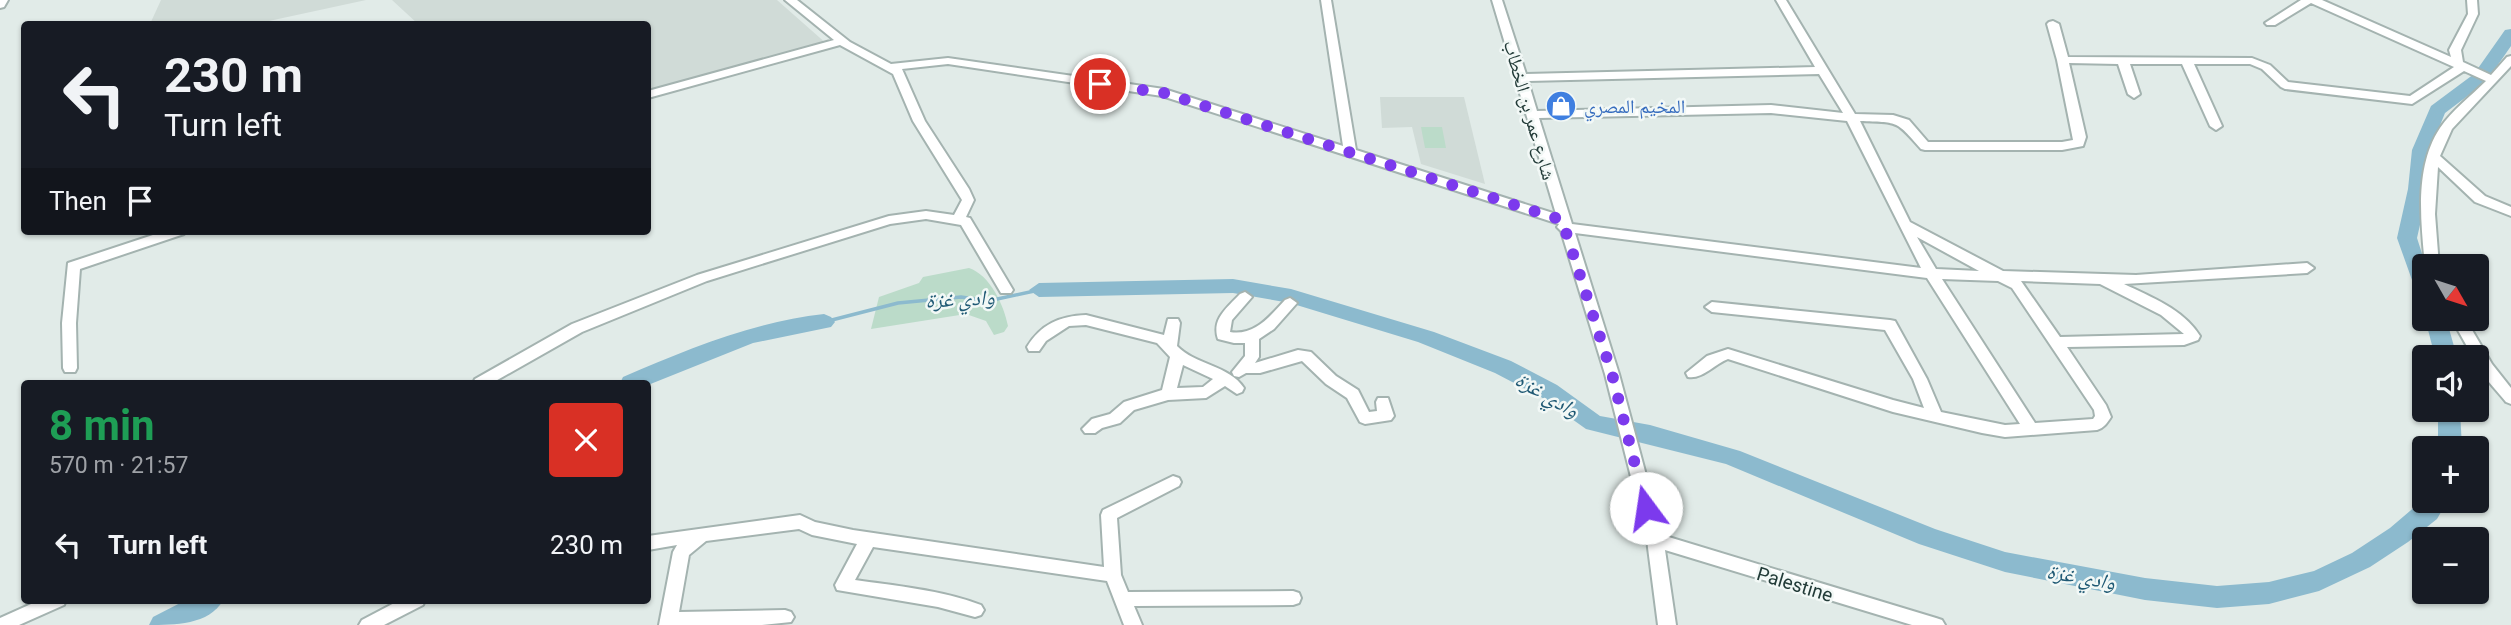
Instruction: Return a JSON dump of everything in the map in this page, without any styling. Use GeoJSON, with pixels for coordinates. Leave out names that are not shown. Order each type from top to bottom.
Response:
{"type":"FeatureCollection","features":[{"type":"Feature","properties":{"kind":"street"},"geometry":{"type":"LineString","coordinates":[[0,5],[3,0]]}},
{"type":"Feature","properties":{"kind":"street"},"geometry":{"type":"LineString","coordinates":[[1326,0],[1350,153]]}},
{"type":"Feature","properties":{"kind":"street","name":"شارع عمر بن الخطاب"},"geometry":{"type":"LineString","coordinates":[[1497,0],[1563,223],[1612,374],[1655,540],[1667,625]]}},
{"type":"Feature","properties":{"kind":"street"},"geometry":{"type":"LineString","coordinates":[[1781,0],[1852,118],[1931,274],[2031,429]]}},
{"type":"Feature","properties":{"kind":"street"},"geometry":{"type":"LineString","coordinates":[[2271,23],[2311,0],[2491,79]]}},
{"type":"Feature","properties":{"kind":"street"},"geometry":{"type":"LineString","coordinates":[[2464,68],[2455,50],[2473,14],[2472,0]]}},
{"type":"Feature","properties":{"kind":"street"},"geometry":{"type":"LineString","coordinates":[[795,1],[842,41],[892,67],[902,78],[919,121],[968,200],[959,218]]}},
{"type":"Feature","properties":{"kind":"street"},"geometry":{"type":"LineString","coordinates":[[1531,115],[1771,109],[1852,118],[1893,119],[1905,123],[1925,145],[2062,146],[2079,143],[2077,117],[2053,24]]}},
{"type":"Feature","properties":{"kind":"street"},"geometry":{"type":"LineString","coordinates":[[651,94],[842,41]]}},
{"type":"Feature","properties":{"kind":"street"},"geometry":{"type":"LineString","coordinates":[[2431,254],[2428,220],[2431,168],[2445,129],[2511,59]]}},
{"type":"Feature","properties":{"kind":"street"},"geometry":{"type":"LineString","coordinates":[[2063,60],[2252,61],[2266,67],[2285,85],[2412,100],[2464,68]]}},
{"type":"Feature","properties":{"kind":"street"},"geometry":{"type":"LineString","coordinates":[[892,67],[948,61],[1164,93],[1563,223],[1931,274],[2136,280],[2307,268]]}},
{"type":"Feature","properties":{"kind":"street"},"geometry":{"type":"LineString","coordinates":[[2123,61],[2134,94]]}},
{"type":"Feature","properties":{"kind":"street"},"geometry":{"type":"LineString","coordinates":[[2187,62],[2216,126]]}},
{"type":"Feature","properties":{"kind":"street"},"geometry":{"type":"LineString","coordinates":[[1520,78],[1823,70]]}},
{"type":"Feature","properties":{"kind":"street"},"geometry":{"type":"LineString","coordinates":[[2435,158],[2480,199],[2511,212]]}},
{"type":"Feature","properties":{"kind":"street"},"geometry":{"type":"LineString","coordinates":[[485,380],[577,328],[702,278],[889,220],[926,215],[959,218],[971,228],[1006,290]]}},
{"type":"Feature","properties":{"kind":"street"},"geometry":{"type":"LineString","coordinates":[[1693,373],[1712,360],[1728,354],[1935,416],[2005,431],[2097,424],[2103,417],[2101,409],[2017,285],[1905,225]]}},
{"type":"Feature","properties":{"kind":"street"},"geometry":{"type":"LineString","coordinates":[[70,368],[69,323],[73,266],[166,235]]}},
{"type":"Feature","properties":{"kind":"street"},"geometry":{"type":"LineString","coordinates":[[2056,342],[2184,340],[2193,336],[2188,327],[2169,314],[2101,279]]}},
{"type":"Feature","properties":{"kind":"street"},"geometry":{"type":"LineString","coordinates":[[1245,297],[1225,319],[1223,335],[1236,340],[1266,330],[1290,303]]}},
{"type":"Feature","properties":{"kind":"street"},"geometry":{"type":"LineString","coordinates":[[1712,307],[1890,326],[1920,379],[1935,416]]}},
{"type":"Feature","properties":{"kind":"street"},"geometry":{"type":"LineString","coordinates":[[1034,347],[1041,337],[1066,321],[1086,320],[1162,339],[1174,351],[1231,383]]}},
{"type":"Feature","properties":{"kind":"street"},"geometry":{"type":"LineString","coordinates":[[1168,394],[1174,351],[1173,323]]}},
{"type":"Feature","properties":{"kind":"street"},"geometry":{"type":"LineString","coordinates":[[2466,331],[2487,368],[2511,398]]}},
{"type":"Feature","properties":{"kind":"street"},"geometry":{"type":"LineString","coordinates":[[1090,429],[1097,423],[1115,419],[1129,406],[1168,394],[1206,392],[1231,383],[1252,357],[1252,336]]}},
{"type":"Feature","properties":{"kind":"street"},"geometry":{"type":"LineString","coordinates":[[1241,368],[1260,368],[1298,355],[1306,356],[1331,380],[1353,394],[1364,418],[1386,416],[1383,402]]}},
{"type":"Feature","properties":{"kind":"street"},"geometry":{"type":"LineString","coordinates":[[1133,625],[1113,575],[1109,515],[1173,482]]}},
{"type":"Feature","properties":{"kind":"street"},"geometry":{"type":"LineString","coordinates":[[651,543],[800,522],[812,528],[868,540],[1113,575]]}},
{"type":"Feature","properties":{"kind":"street"},"geometry":{"type":"LineString","coordinates":[[702,535],[681,552],[669,622],[785,617]]}},
{"type":"Feature","properties":{"kind":"street"},"geometry":{"type":"LineString","coordinates":[[868,540],[843,585],[938,600],[975,610]]}},
{"type":"Feature","properties":{"kind":"street","name":"Palestine"},"geometry":{"type":"LineString","coordinates":[[1655,540],[1936,625]]}},
{"type":"Feature","properties":{"kind":"street"},"geometry":{"type":"LineString","coordinates":[[1123,599],[1293,598]]}},
{"type":"Feature","properties":{"kind":"street"},"geometry":{"type":"LineString","coordinates":[[1,625],[49,604]]}},
{"type":"Feature","properties":{"kind":"street"},"geometry":{"type":"LineString","coordinates":[[368,625],[410,604]]}},
{"type":"Feature","properties":{"kind":"shaded area"},"geometry":{"type":"Polygon","coordinates":[[[161,0],[366,0],[269,21],[151,21],[161,0]]]}},
{"type":"Feature","properties":{"kind":"shaded area"},"geometry":{"type":"Polygon","coordinates":[[[392,0],[777,0],[828,45],[651,92],[651,21],[415,21],[392,0]]]}},
{"type":"Feature","properties":{"kind":"shaded area"},"geometry":{"type":"Polygon","coordinates":[[[1380,97],[1464,97],[1485,184],[1421,164],[1412,127],[1382,128],[1380,97]]]}},
{"type":"Feature","properties":{"kind":"green space"},"geometry":{"type":"Polygon","coordinates":[[[1421,127],[1442,127],[1446,148],[1425,148],[1421,127]]]}},
{"type":"Feature","properties":{"kind":"green space"},"geometry":{"type":"Polygon","coordinates":[[[969,268],[983,277],[995,292],[1008,326],[1004,332],[994,335],[986,321],[966,314],[871,329],[879,297],[919,283],[923,277],[969,268]]]}},
{"type":"Feature","properties":{"kind":"waterway","name":"وادي غزة"},"geometry":{"type":"LineString","coordinates":[[2412,254],[2407,238],[2418,189],[2421,150],[2437,110],[2480,78],[2511,34]]}},
{"type":"Feature","properties":{"kind":"waterway","name":"وادي غزة"},"geometry":{"type":"LineString","coordinates":[[1039,290],[1233,286],[1291,296],[1426,337],[1503,367],[1549,391],[1594,423],[1650,434],[1732,457],[1928,537],[2005,562],[2145,589],[2217,597],[2269,593],[2319,580],[2361,560],[2427,513]]}},
{"type":"Feature","properties":{"kind":"waterway","name":"وادي غزة"},"geometry":{"type":"LineString","coordinates":[[824,322],[898,303],[961,297],[988,301],[1039,290]]}},
{"type":"Feature","properties":{"kind":"waterway","name":"وادي غزة"},"geometry":{"type":"LineString","coordinates":[[638,380],[750,336],[774,329],[824,322]]}},
{"type":"Feature","properties":{"kind":"waterway","name":"وادي غزة"},"geometry":{"type":"LineString","coordinates":[[2439,331],[2443,345]]}},
{"type":"Feature","properties":{"kind":"waterway","name":"وادي غزة"},"geometry":{"type":"LineString","coordinates":[[2449,422],[2450,436]]}},
{"type":"Feature","properties":{"kind":"waterway","name":"وادي غزة"},"geometry":{"type":"LineString","coordinates":[[162,625],[202,604]]}},
{"type":"Feature","properties":{"kind":"place","name":"المخيم المصري"},"geometry":{"type":"Point","coordinates":[1561,106]}},
{"type":"Feature","properties":{"kind":"route"},"geometry":{"type":"LineString","coordinates":[[1100,84],[1164,93],[1562,220],[1612,374],[1646,508]]}}]}
